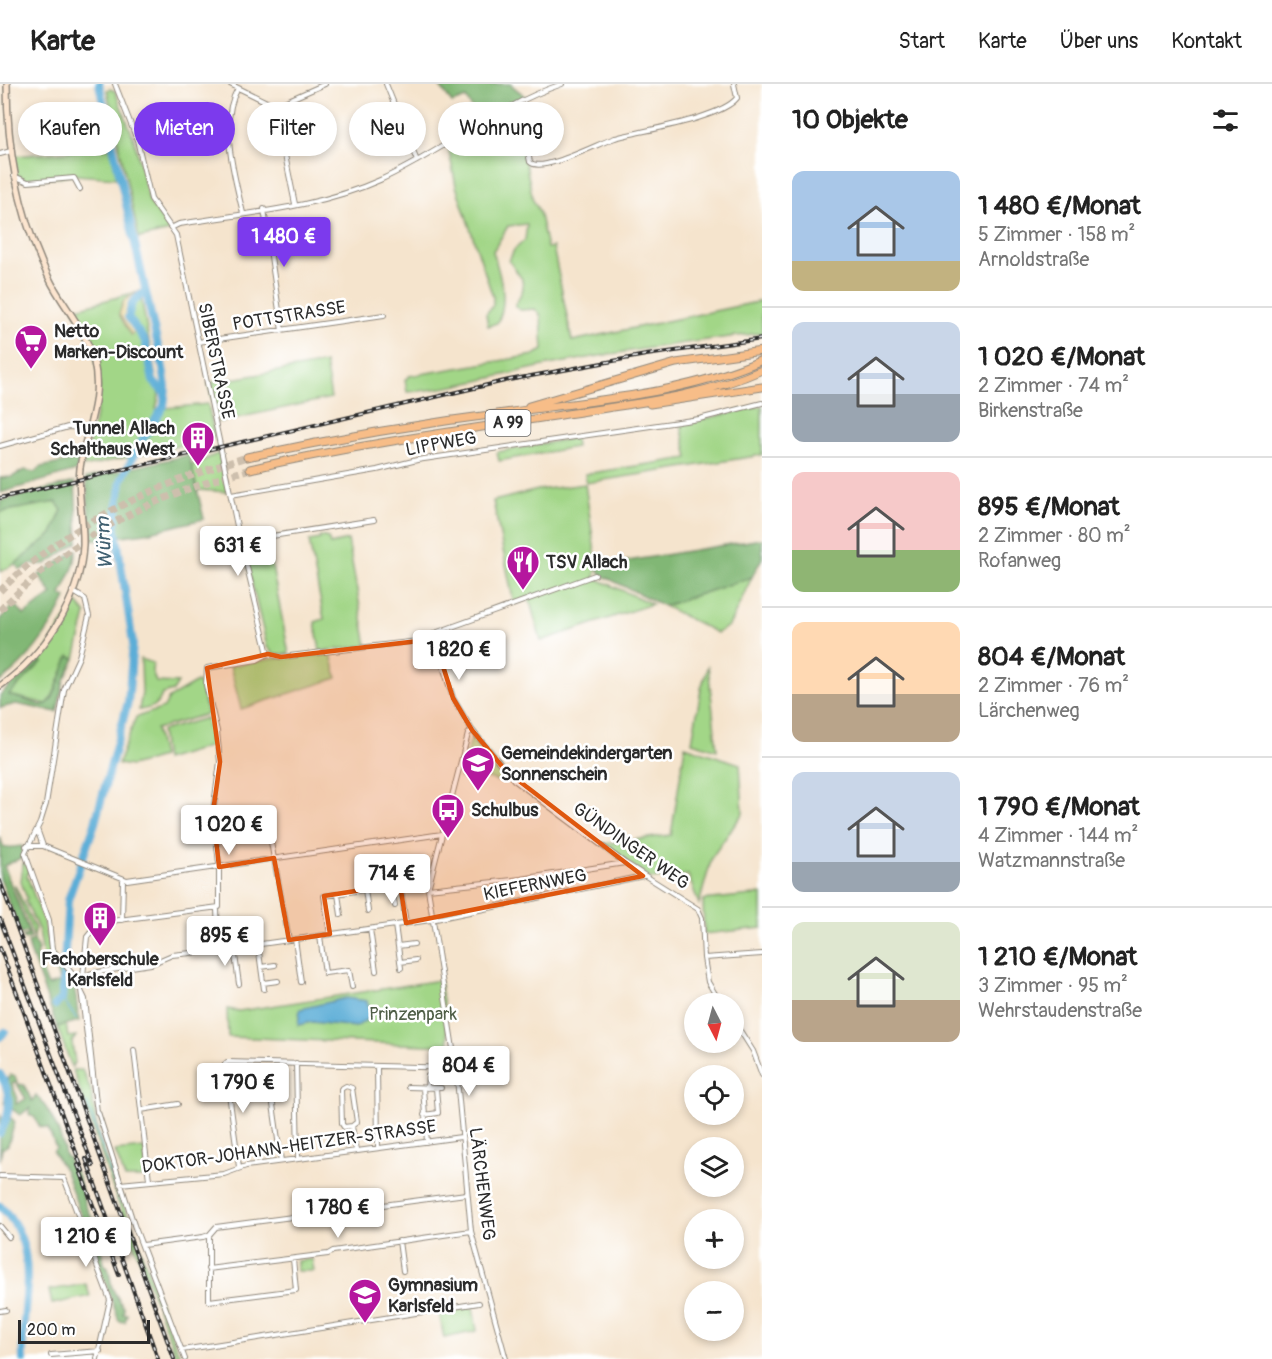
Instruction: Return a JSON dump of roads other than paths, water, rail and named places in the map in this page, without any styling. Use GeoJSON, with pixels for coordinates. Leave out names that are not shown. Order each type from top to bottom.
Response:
{"type":"FeatureCollection","features":[{"type":"Feature","properties":{"kind":"highway","name":"A 99"},"geometry":{"type":"LineString","coordinates":[[512,412],[652,368],[762,351]]}},
{"type":"Feature","properties":{"kind":"highway","name":"A 99"},"geometry":{"type":"LineString","coordinates":[[247,458],[365,433],[660,390],[715,377],[762,360]]}},
{"type":"Feature","properties":{"kind":"highway","name":"A 99"},"geometry":{"type":"LineString","coordinates":[[250,469],[375,442],[627,405],[694,392],[762,370]]}},
{"type":"Feature","properties":{"kind":"highway","name":"A 99"},"geometry":{"type":"LineString","coordinates":[[627,405],[666,404],[762,387]]}},
{"type":"Feature","properties":{"kind":"main road"},"geometry":{"type":"LineString","coordinates":[[0,686],[23,667],[41,647],[56,625],[72,591],[80,567],[83,544],[80,467],[97,400],[95,368],[90,349],[76,320],[49,277],[19,199],[13,176],[7,84]]}},
{"type":"Feature","properties":{"kind":"street","name":"SIBERSTRASSE"},"geometry":{"type":"LineString","coordinates":[[115,84],[134,132]]}},
{"type":"Feature","properties":{"kind":"street"},"geometry":{"type":"LineString","coordinates":[[230,84],[267,102]]}},
{"type":"Feature","properties":{"kind":"street"},"geometry":{"type":"LineString","coordinates":[[284,102],[325,84]]}},
{"type":"Feature","properties":{"kind":"street"},"geometry":{"type":"LineString","coordinates":[[386,84],[417,161]]}},
{"type":"Feature","properties":{"kind":"street"},"geometry":{"type":"LineString","coordinates":[[543,84],[545,90]]}},
{"type":"Feature","properties":{"kind":"street"},"geometry":{"type":"LineString","coordinates":[[522,102],[562,84]]}},
{"type":"Feature","properties":{"kind":"street"},"geometry":{"type":"LineString","coordinates":[[529,156],[530,162],[538,165],[555,162],[616,138],[673,125],[716,110],[737,98],[734,84]]}},
{"type":"Feature","properties":{"kind":"street"},"geometry":{"type":"LineString","coordinates":[[234,102],[237,88]]}},
{"type":"Feature","properties":{"kind":"street"},"geometry":{"type":"LineString","coordinates":[[173,227],[179,224],[348,193],[438,149]]}},
{"type":"Feature","properties":{"kind":"street"},"geometry":{"type":"LineString","coordinates":[[0,154],[11,151]]}},
{"type":"Feature","properties":{"kind":"street","name":"SIBERSTRASSE"},"geometry":{"type":"LineString","coordinates":[[141,156],[152,199],[160,215],[173,227],[240,541],[268,654]]}},
{"type":"Feature","properties":{"kind":"street"},"geometry":{"type":"LineString","coordinates":[[231,156],[232,168],[243,213]]}},
{"type":"Feature","properties":{"kind":"street"},"geometry":{"type":"LineString","coordinates":[[285,156],[295,204]]}},
{"type":"Feature","properties":{"kind":"street"},"geometry":{"type":"LineString","coordinates":[[13,176],[28,182],[74,178],[80,189]]}},
{"type":"Feature","properties":{"kind":"street"},"geometry":{"type":"LineString","coordinates":[[264,209],[282,331]]}},
{"type":"Feature","properties":{"kind":"street","name":"POTTSTRASSE"},"geometry":{"type":"LineString","coordinates":[[198,342],[384,315]]}},
{"type":"Feature","properties":{"kind":"street","name":"LIPPWEG"},"geometry":{"type":"LineString","coordinates":[[231,495],[387,468],[417,460],[699,419],[762,403]]}},
{"type":"Feature","properties":{"kind":"street"},"geometry":{"type":"LineString","coordinates":[[0,446],[68,427],[90,429]]}},
{"type":"Feature","properties":{"kind":"street"},"geometry":{"type":"LineString","coordinates":[[240,541],[374,520]]}},
{"type":"Feature","properties":{"kind":"street"},"geometry":{"type":"LineString","coordinates":[[218,932],[219,867],[213,812],[220,755],[206,685],[207,668],[257,660],[268,654],[282,657],[426,640],[435,633],[595,575]]}},
{"type":"Feature","properties":{"kind":"street"},"geometry":{"type":"LineString","coordinates":[[72,591],[86,598],[90,613],[79,657],[63,692],[50,785],[37,829],[26,846],[25,855],[49,920],[51,946],[76,979],[86,1001],[98,1112],[120,1184],[185,1359]]}},
{"type":"Feature","properties":{"kind":"street","name":"GÜNDINGER WEG"},"geometry":{"type":"LineString","coordinates":[[426,640],[437,647],[453,698],[472,730],[514,780],[643,876],[692,904],[700,913],[704,958]]}},
{"type":"Feature","properties":{"kind":"street","name":"LÄRCHENWEG"},"geometry":{"type":"LineString","coordinates":[[472,730],[468,734],[428,889],[431,920],[456,1068],[471,1231],[506,1359]]}},
{"type":"Feature","properties":{"kind":"street"},"geometry":{"type":"LineString","coordinates":[[268,826],[289,940]]}},
{"type":"Feature","properties":{"kind":"street"},"geometry":{"type":"LineString","coordinates":[[37,829],[43,846]]}},
{"type":"Feature","properties":{"kind":"street"},"geometry":{"type":"LineString","coordinates":[[26,846],[43,846],[123,880],[442,834]]}},
{"type":"Feature","properties":{"kind":"street"},"geometry":{"type":"LineString","coordinates":[[428,889],[532,878],[625,863]]}},
{"type":"Feature","properties":{"kind":"street","name":"KIEFERNWEG"},"geometry":{"type":"LineString","coordinates":[[76,979],[151,964],[172,955],[431,920],[643,876]]}},
{"type":"Feature","properties":{"kind":"street"},"geometry":{"type":"LineString","coordinates":[[122,920],[123,880]]}},
{"type":"Feature","properties":{"kind":"street"},"geometry":{"type":"LineString","coordinates":[[330,934],[324,896],[417,881]]}},
{"type":"Feature","properties":{"kind":"street"},"geometry":{"type":"LineString","coordinates":[[400,884],[406,923]]}},
{"type":"Feature","properties":{"kind":"street"},"geometry":{"type":"LineString","coordinates":[[392,885],[395,906]]}},
{"type":"Feature","properties":{"kind":"street"},"geometry":{"type":"LineString","coordinates":[[365,889],[368,910]]}},
{"type":"Feature","properties":{"kind":"street"},"geometry":{"type":"LineString","coordinates":[[338,894],[341,915]]}},
{"type":"Feature","properties":{"kind":"street"},"geometry":{"type":"LineString","coordinates":[[83,976],[84,958],[91,930],[104,923],[218,909]]}},
{"type":"Feature","properties":{"kind":"street"},"geometry":{"type":"LineString","coordinates":[[395,925],[401,968]]}},
{"type":"Feature","properties":{"kind":"street"},"geometry":{"type":"LineString","coordinates":[[370,928],[376,971]]}},
{"type":"Feature","properties":{"kind":"street"},"geometry":{"type":"LineString","coordinates":[[320,936],[325,973],[349,970],[352,987]]}},
{"type":"Feature","properties":{"kind":"street"},"geometry":{"type":"LineString","coordinates":[[295,939],[302,982]]}},
{"type":"Feature","properties":{"kind":"street"},"geometry":{"type":"LineString","coordinates":[[398,946],[414,944]]}},
{"type":"Feature","properties":{"kind":"street"},"geometry":{"type":"LineString","coordinates":[[258,945],[264,989]]}},
{"type":"Feature","properties":{"kind":"street"},"geometry":{"type":"LineString","coordinates":[[234,948],[238,984]]}},
{"type":"Feature","properties":{"kind":"street"},"geometry":{"type":"LineString","coordinates":[[714,993],[708,982],[704,958],[762,954]]}},
{"type":"Feature","properties":{"kind":"street"},"geometry":{"type":"LineString","coordinates":[[400,962],[416,960]]}},
{"type":"Feature","properties":{"kind":"street"},"geometry":{"type":"LineString","coordinates":[[261,967],[275,965]]}},
{"type":"Feature","properties":{"kind":"street"},"geometry":{"type":"LineString","coordinates":[[263,983],[278,981]]}},
{"type":"Feature","properties":{"kind":"street"},"geometry":{"type":"LineString","coordinates":[[744,1037],[753,1051],[762,1075]]}},
{"type":"Feature","properties":{"kind":"street"},"geometry":{"type":"LineString","coordinates":[[134,1050],[149,1180]]}},
{"type":"Feature","properties":{"kind":"street"},"geometry":{"type":"LineString","coordinates":[[238,1167],[225,1064],[234,1061],[456,1068]]}},
{"type":"Feature","properties":{"kind":"street"},"geometry":{"type":"LineString","coordinates":[[296,1063],[298,1159]]}},
{"type":"Feature","properties":{"kind":"street"},"geometry":{"type":"LineString","coordinates":[[377,1066],[378,1148]]}},
{"type":"Feature","properties":{"kind":"street"},"geometry":{"type":"LineString","coordinates":[[427,1142],[424,1115],[428,1076]]}},
{"type":"Feature","properties":{"kind":"street"},"geometry":{"type":"LineString","coordinates":[[258,1083],[279,1082]]}},
{"type":"Feature","properties":{"kind":"street"},"geometry":{"type":"LineString","coordinates":[[270,1083],[281,1161]]}},
{"type":"Feature","properties":{"kind":"street"},"geometry":{"type":"LineString","coordinates":[[345,1086],[352,1088],[357,1122],[352,1126],[342,1124],[341,1089],[345,1086]]}},
{"type":"Feature","properties":{"kind":"street"},"geometry":{"type":"LineString","coordinates":[[408,1087],[441,1088]]}},
{"type":"Feature","properties":{"kind":"street"},"geometry":{"type":"LineString","coordinates":[[424,1115],[438,1113],[436,1088]]}},
{"type":"Feature","properties":{"kind":"street"},"geometry":{"type":"LineString","coordinates":[[141,1110],[178,1104]]}},
{"type":"Feature","properties":{"kind":"street"},"geometry":{"type":"LineString","coordinates":[[352,1126],[356,1151]]}},
{"type":"Feature","properties":{"kind":"street","name":"DOKTOR-JOHANN-HEITZER-STRASSE"},"geometry":{"type":"LineString","coordinates":[[120,1184],[224,1174],[238,1167],[461,1137]]}},
{"type":"Feature","properties":{"kind":"street"},"geometry":{"type":"LineString","coordinates":[[0,1176],[64,1178],[110,1300],[98,1359]]}},
{"type":"Feature","properties":{"kind":"street"},"geometry":{"type":"LineString","coordinates":[[292,1259],[296,1290],[209,1301],[209,1235],[216,1227],[466,1194]]}},
{"type":"Feature","properties":{"kind":"street"},"geometry":{"type":"LineString","coordinates":[[0,1226],[9,1238]]}},
{"type":"Feature","properties":{"kind":"street"},"geometry":{"type":"LineString","coordinates":[[208,1269],[287,1257],[292,1259],[471,1231]]}},
{"type":"Feature","properties":{"kind":"street"},"geometry":{"type":"LineString","coordinates":[[142,1245],[209,1235]]}},
{"type":"Feature","properties":{"kind":"street"},"geometry":{"type":"LineString","coordinates":[[399,1241],[403,1271]]}},
{"type":"Feature","properties":{"kind":"street"},"geometry":{"type":"LineString","coordinates":[[182,1350],[479,1303]]}},
{"type":"Feature","properties":{"kind":"street"},"geometry":{"type":"LineString","coordinates":[[0,1311],[6,1310]]}},
{"type":"Feature","properties":{"kind":"street"},"geometry":{"type":"LineString","coordinates":[[51,1355],[100,1351]]}},
{"type":"Feature","properties":{"kind":"water"},"geometry":{"type":"Polygon","coordinates":[[[346,998],[367,1001],[372,1016],[356,1027],[312,1022],[298,1025],[300,1009],[346,998]]]}},
{"type":"Feature","properties":{"kind":"waterway","name":"Würm"},"geometry":{"type":"LineString","coordinates":[[55,1005],[62,999],[68,900],[95,823],[128,702],[133,644],[115,525],[121,481],[138,447],[164,406],[166,387],[99,84]]}},
{"type":"Feature","properties":{"kind":"waterway"},"geometry":{"type":"LineString","coordinates":[[145,291],[132,303],[128,317],[145,341],[153,381],[165,394]]}},
{"type":"Feature","properties":{"kind":"waterway"},"geometry":{"type":"LineString","coordinates":[[62,999],[76,1018]]}},
{"type":"Feature","properties":{"kind":"waterway","name":"Würm"},"geometry":{"type":"LineString","coordinates":[[0,1037],[5,1032]]}},
{"type":"Feature","properties":{"kind":"waterway","name":"Würm"},"geometry":{"type":"LineString","coordinates":[[0,1074],[7,1088],[9,1104],[0,1133]]}},
{"type":"Feature","properties":{"kind":"waterway"},"geometry":{"type":"LineString","coordinates":[[87,1103],[121,1202]]}},
{"type":"Feature","properties":{"kind":"waterway","name":"Würm"},"geometry":{"type":"LineString","coordinates":[[0,1206],[13,1222],[22,1240],[26,1259],[23,1359]]}},
{"type":"Feature","properties":{"kind":"tunnel"},"geometry":{"type":"LineString","coordinates":[[0,591],[55,545],[115,509],[180,480],[247,457]]}},
{"type":"Feature","properties":{"kind":"tunnel"},"geometry":{"type":"LineString","coordinates":[[0,610],[56,560],[115,522],[179,493],[250,469]]}},
{"type":"Feature","properties":{"kind":"railway"},"geometry":{"type":"LineString","coordinates":[[0,498],[509,380],[646,355],[762,339]]}},
{"type":"Feature","properties":{"kind":"railway"},"geometry":{"type":"LineString","coordinates":[[0,881],[174,1359]]}},
{"type":"Feature","properties":{"kind":"railway"},"geometry":{"type":"LineString","coordinates":[[0,919],[93,1166]]}},
{"type":"Feature","properties":{"kind":"railway"},"geometry":{"type":"LineString","coordinates":[[0,948],[83,1171]]}},
{"type":"Feature","properties":{"kind":"railway"},"geometry":{"type":"LineString","coordinates":[[86,1159],[158,1359]]}},
{"type":"Feature","properties":{"kind":"railway"},"geometry":{"type":"LineString","coordinates":[[78,1165],[119,1275]]}},
{"type":"Feature","properties":{"kind":"place","name":"Netto Marken-Discount"},"geometry":{"type":"Point","coordinates":[31,370]}},
{"type":"Feature","properties":{"kind":"place","name":"Tunnel Allach Schalthaus West"},"geometry":{"type":"Point","coordinates":[198,467]}},
{"type":"Feature","properties":{"kind":"place","name":"TSV Allach"},"geometry":{"type":"Point","coordinates":[523,591]}},
{"type":"Feature","properties":{"kind":"place","name":"Gemeindekindergarten Sonnenschein"},"geometry":{"type":"Point","coordinates":[478,792]}},
{"type":"Feature","properties":{"kind":"place","name":"Schulbus"},"geometry":{"type":"Point","coordinates":[448,839]}},
{"type":"Feature","properties":{"kind":"place","name":"Fachoberschule Karlsfeld"},"geometry":{"type":"Point","coordinates":[100,947]}},
{"type":"Feature","properties":{"kind":"place","name":"Gymnasium Karlsfeld"},"geometry":{"type":"Point","coordinates":[365,1324]}},
{"type":"Feature","properties":{"kind":"park label","name":"Prinzenpark"},"geometry":{"type":"Point","coordinates":[413,1014]}}]}
